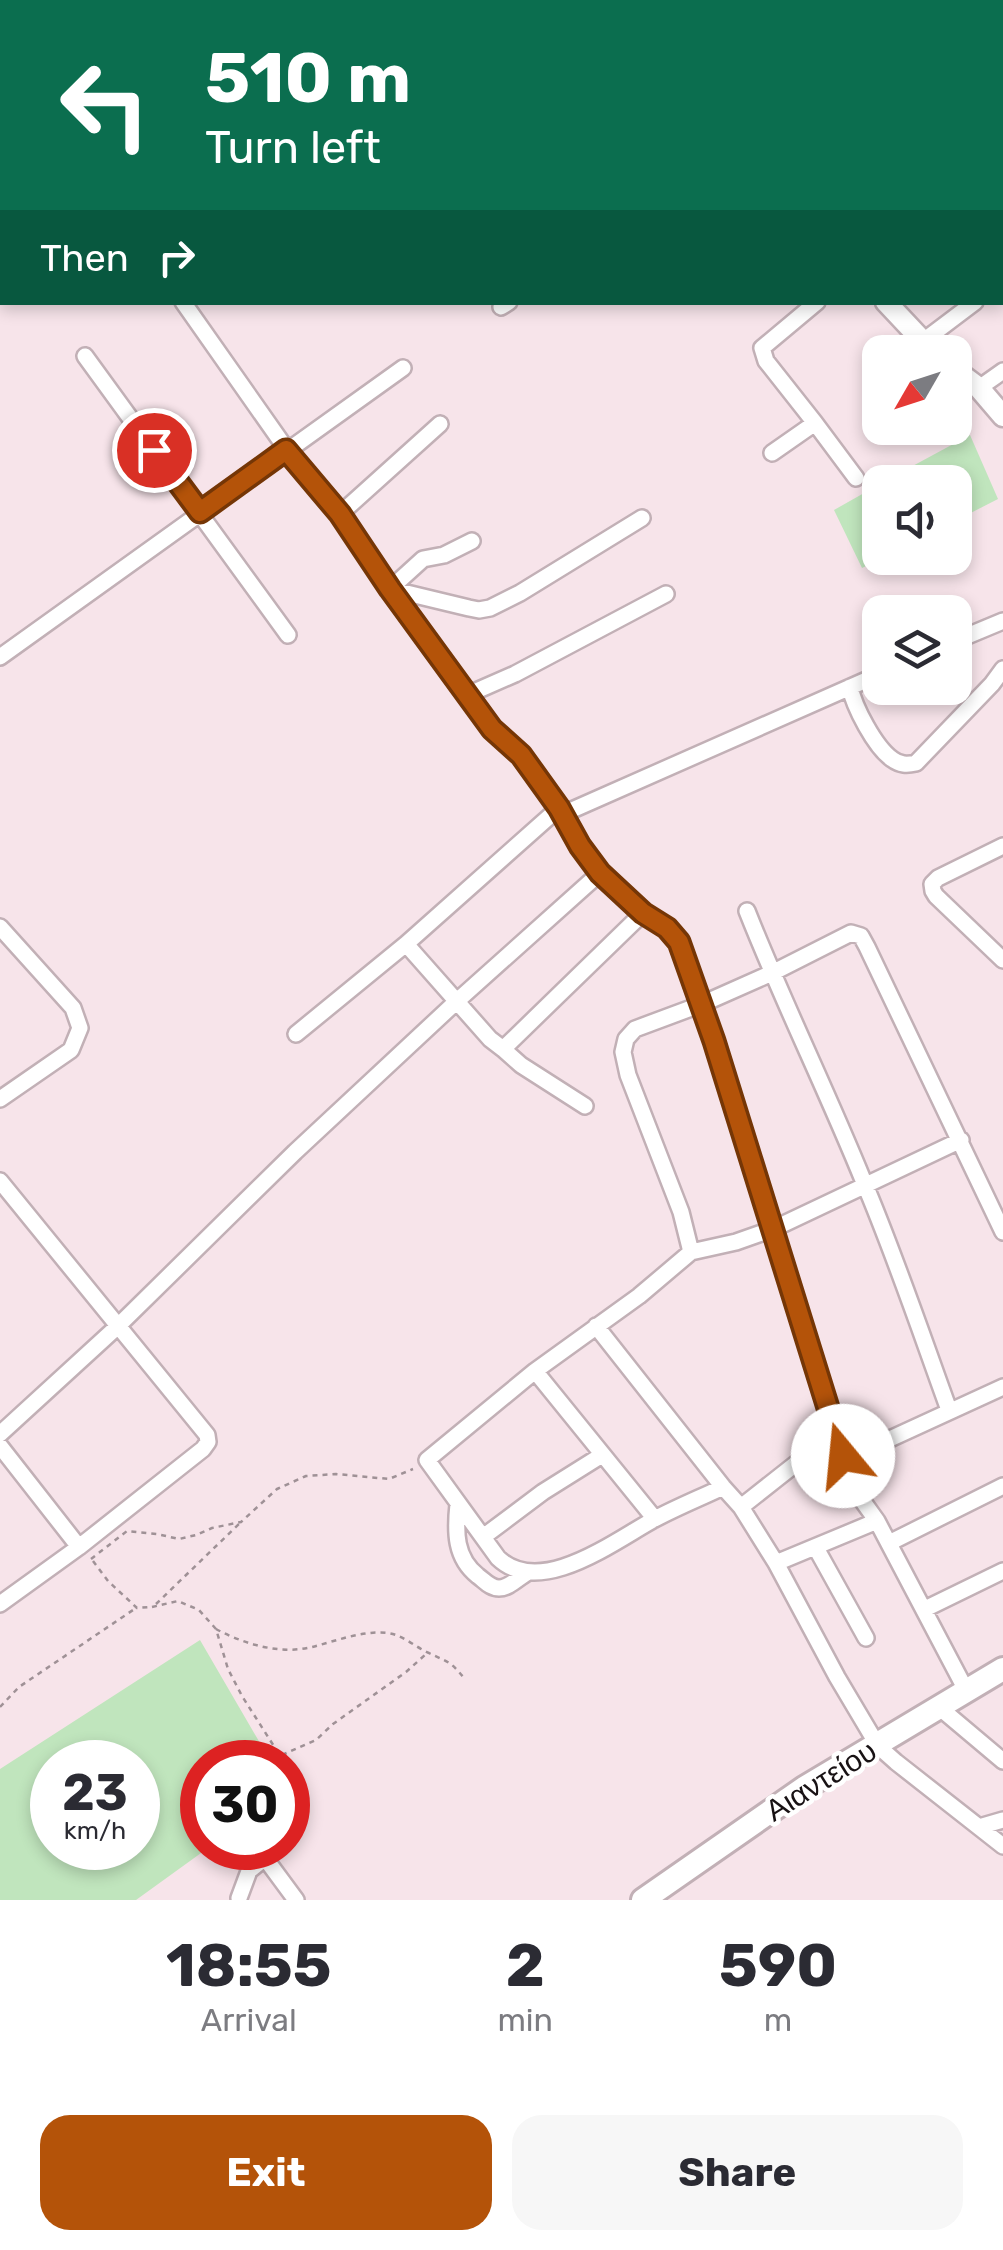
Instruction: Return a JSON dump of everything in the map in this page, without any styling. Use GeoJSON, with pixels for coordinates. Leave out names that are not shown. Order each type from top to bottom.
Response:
{"type":"FeatureCollection","features":[{"type":"Feature","properties":{"kind":"main road","name":"Αιαντείου"},"geometry":{"type":"LineString","coordinates":[[643,1900],[804,1788],[1003,1670]]}},
{"type":"Feature","properties":{"kind":"street"},"geometry":{"type":"LineString","coordinates":[[184,305],[286,450],[340,514],[467,696],[492,729],[521,755],[600,873],[679,942],[702,1004],[854,1489],[878,1520],[967,1692]]}},
{"type":"Feature","properties":{"kind":"street"},"geometry":{"type":"LineString","coordinates":[[812,305],[762,348],[766,362],[856,478]]}},
{"type":"Feature","properties":{"kind":"street"},"geometry":{"type":"LineString","coordinates":[[889,305],[917,335]]}},
{"type":"Feature","properties":{"kind":"street"},"geometry":{"type":"LineString","coordinates":[[941,335],[972,305]]}},
{"type":"Feature","properties":{"kind":"street"},"geometry":{"type":"LineString","coordinates":[[85,356],[288,635]]}},
{"type":"Feature","properties":{"kind":"street"},"geometry":{"type":"LineString","coordinates":[[0,656],[403,368]]}},
{"type":"Feature","properties":{"kind":"street"},"geometry":{"type":"LineString","coordinates":[[979,388],[1003,372]]}},
{"type":"Feature","properties":{"kind":"street"},"geometry":{"type":"LineString","coordinates":[[972,383],[1003,416]]}},
{"type":"Feature","properties":{"kind":"street"},"geometry":{"type":"LineString","coordinates":[[772,453],[815,423]]}},
{"type":"Feature","properties":{"kind":"street"},"geometry":{"type":"LineString","coordinates":[[340,514],[440,424]]}},
{"type":"Feature","properties":{"kind":"street"},"geometry":{"type":"LineString","coordinates":[[390,589],[469,608],[490,608],[642,518]]}},
{"type":"Feature","properties":{"kind":"street"},"geometry":{"type":"LineString","coordinates":[[390,589],[423,559],[472,541]]}},
{"type":"Feature","properties":{"kind":"street"},"geometry":{"type":"LineString","coordinates":[[467,696],[666,594]]}},
{"type":"Feature","properties":{"kind":"street"},"geometry":{"type":"LineString","coordinates":[[972,634],[1003,620]]}},
{"type":"Feature","properties":{"kind":"street"},"geometry":{"type":"LineString","coordinates":[[850,687],[868,730],[890,758],[904,765],[916,764],[1003,669]]}},
{"type":"Feature","properties":{"kind":"street"},"geometry":{"type":"LineString","coordinates":[[296,1034],[561,811],[862,682]]}},
{"type":"Feature","properties":{"kind":"street"},"geometry":{"type":"LineString","coordinates":[[1003,846],[932,884],[936,896],[1003,960]]}},
{"type":"Feature","properties":{"kind":"street"},"geometry":{"type":"LineString","coordinates":[[0,1434],[118,1326],[295,1152],[600,873]]}},
{"type":"Feature","properties":{"kind":"street"},"geometry":{"type":"LineString","coordinates":[[748,911],[866,1185],[949,1410]]}},
{"type":"Feature","properties":{"kind":"street"},"geometry":{"type":"LineString","coordinates":[[503,1049],[643,913]]}},
{"type":"Feature","properties":{"kind":"street"},"geometry":{"type":"LineString","coordinates":[[0,926],[73,1008],[80,1028],[71,1050],[0,1099]]}},
{"type":"Feature","properties":{"kind":"street"},"geometry":{"type":"LineString","coordinates":[[691,1252],[681,1212],[628,1075],[623,1052],[626,1039],[635,1028],[772,973],[851,932],[861,936],[1003,1232]]}},
{"type":"Feature","properties":{"kind":"street"},"geometry":{"type":"LineString","coordinates":[[406,944],[490,1039],[521,1065],[585,1106]]}},
{"type":"Feature","properties":{"kind":"street"},"geometry":{"type":"LineString","coordinates":[[527,1573],[509,1568],[427,1460],[535,1371],[639,1296],[691,1252],[773,1229],[961,1140]]}},
{"type":"Feature","properties":{"kind":"street"},"geometry":{"type":"LineString","coordinates":[[0,1181],[208,1435],[203,1449],[0,1604]]}},
{"type":"Feature","properties":{"kind":"street"},"geometry":{"type":"LineString","coordinates":[[596,1326],[741,1507],[878,1746],[1003,1846]]}},
{"type":"Feature","properties":{"kind":"street"},"geometry":{"type":"LineString","coordinates":[[535,1371],[655,1519]]}},
{"type":"Feature","properties":{"kind":"street"},"geometry":{"type":"LineString","coordinates":[[741,1507],[798,1462],[824,1453],[843,1456],[868,1449],[1003,1387]]}},
{"type":"Feature","properties":{"kind":"street"},"geometry":{"type":"LineString","coordinates":[[0,1446],[79,1547]]}},
{"type":"Feature","properties":{"kind":"street"},"geometry":{"type":"LineString","coordinates":[[482,1537],[602,1455]]}},
{"type":"Feature","properties":{"kind":"street"},"geometry":{"type":"LineString","coordinates":[[890,1543],[1003,1486]]}},
{"type":"Feature","properties":{"kind":"street"},"geometry":{"type":"LineString","coordinates":[[458,1504],[459,1554],[470,1569],[492,1586],[502,1588],[527,1573],[559,1568],[588,1557],[723,1487]]}},
{"type":"Feature","properties":{"kind":"street"},"geometry":{"type":"LineString","coordinates":[[776,1564],[878,1520]]}},
{"type":"Feature","properties":{"kind":"street"},"geometry":{"type":"LineString","coordinates":[[816,1548],[866,1638]]}},
{"type":"Feature","properties":{"kind":"street"},"geometry":{"type":"LineString","coordinates":[[924,1609],[1003,1572]]}},
{"type":"Feature","properties":{"kind":"street"},"geometry":{"type":"LineString","coordinates":[[940,1708],[1003,1761]]}},
{"type":"Feature","properties":{"kind":"street"},"geometry":{"type":"LineString","coordinates":[[979,1827],[1003,1820]]}},
{"type":"Feature","properties":{"kind":"street"},"geometry":{"type":"LineString","coordinates":[[239,1898],[249,1872],[266,1858],[296,1900]]}},
{"type":"Feature","properties":{"kind":"path"},"geometry":{"type":"LineString","coordinates":[[152,1607],[277,1490],[306,1476],[336,1474],[389,1479],[427,1460]]}},
{"type":"Feature","properties":{"kind":"path"},"geometry":{"type":"LineString","coordinates":[[137,1608],[92,1560],[127,1531],[179,1539],[241,1522]]}},
{"type":"Feature","properties":{"kind":"path"},"geometry":{"type":"LineString","coordinates":[[0,1707],[19,1688],[137,1608],[178,1601],[199,1610],[216,1629],[268,1648],[292,1650],[370,1633],[391,1633],[449,1660],[465,1679]]}},
{"type":"Feature","properties":{"kind":"path"},"geometry":{"type":"LineString","coordinates":[[216,1629],[228,1669],[270,1740]]}},
{"type":"Feature","properties":{"kind":"path"},"geometry":{"type":"LineString","coordinates":[[310,1743],[427,1653]]}},
{"type":"Feature","properties":{"kind":"green space"},"geometry":{"type":"Polygon","coordinates":[[[972,440],[998,499],[972,512],[972,465],[914,465],[951,445],[972,445],[972,440]]]}},
{"type":"Feature","properties":{"kind":"green space"},"geometry":{"type":"Polygon","coordinates":[[[862,494],[862,568],[834,510],[862,494]]]}},
{"type":"Feature","properties":{"kind":"green space"},"geometry":{"type":"Polygon","coordinates":[[[200,1640],[258,1740],[180,1740],[180,1868],[136,1900],[0,1900],[0,1769],[30,1750],[30,1870],[160,1870],[160,1740],[45,1740],[200,1640]]]}},
{"type":"Feature","properties":{"kind":"route"},"geometry":{"type":"LineString","coordinates":[[154,450],[200,512],[286,450],[340,514],[492,729],[521,755],[600,873],[679,942],[714,1041],[843,1456]]}}]}
